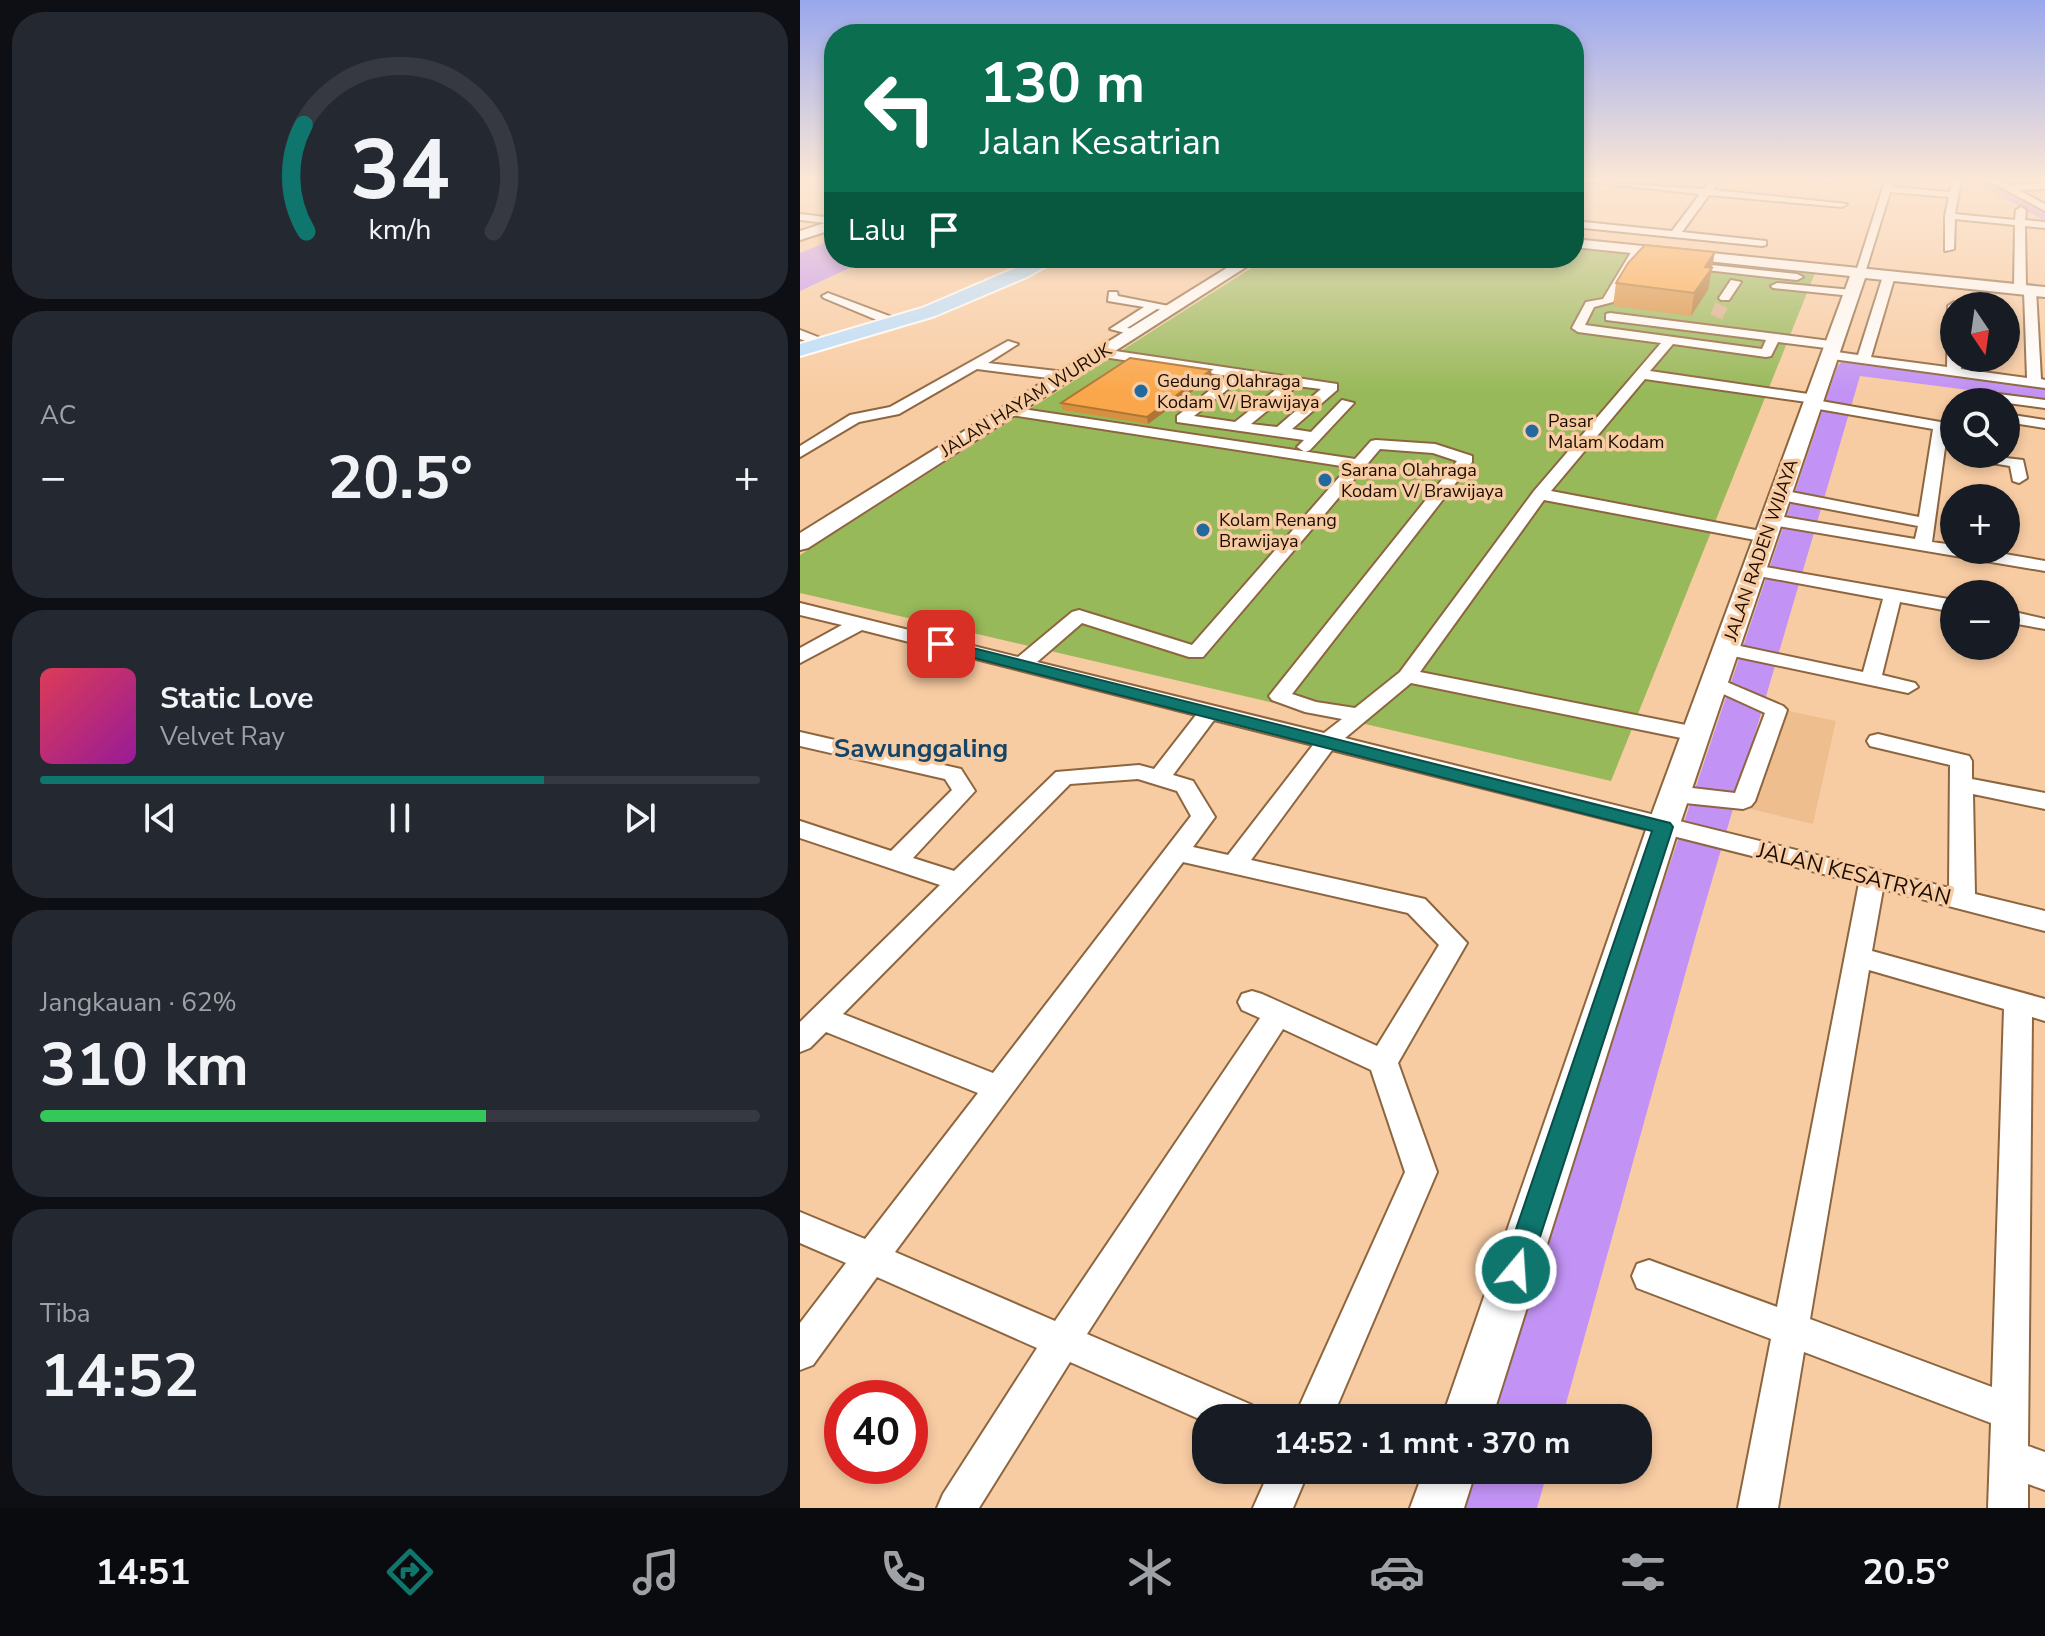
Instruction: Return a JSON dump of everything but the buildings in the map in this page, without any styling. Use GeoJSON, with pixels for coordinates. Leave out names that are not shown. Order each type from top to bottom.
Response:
{"type":"FeatureCollection","features":[{"type":"Feature","properties":{"kind":"main road"},"geometry":{"type":"LineString","coordinates":[[804,342],[894,326],[953,305],[1021,268]]}},
{"type":"Feature","properties":{"kind":"main road"},"geometry":{"type":"LineString","coordinates":[[804,342],[888,320],[1028,268]]}},
{"type":"Feature","properties":{"kind":"street"},"geometry":{"type":"LineString","coordinates":[[1630,251],[1856,283]]}},
{"type":"Feature","properties":{"kind":"street"},"geometry":{"type":"LineString","coordinates":[[1856,283],[1866,251]]}},
{"type":"Feature","properties":{"kind":"street"},"geometry":{"type":"LineString","coordinates":[[2011,388],[2040,384],[2032,290],[2025,251]]}},
{"type":"Feature","properties":{"kind":"street"},"geometry":{"type":"LineString","coordinates":[[1641,253],[1797,277]]}},
{"type":"Feature","properties":{"kind":"street"},"geometry":{"type":"LineString","coordinates":[[1641,253],[1607,302],[1590,304],[1578,328],[1766,353],[1774,337]]}},
{"type":"Feature","properties":{"kind":"street"},"geometry":{"type":"LineString","coordinates":[[1726,264],[1720,281],[1856,283],[1889,276],[2032,290]]}},
{"type":"Feature","properties":{"kind":"street","name":"JALAN HAYAM WURUK"},"geometry":{"type":"LineString","coordinates":[[800,543],[1133,333],[1164,307],[1235,268]]}},
{"type":"Feature","properties":{"kind":"street"},"geometry":{"type":"LineString","coordinates":[[1863,360],[1889,276]]}},
{"type":"Feature","properties":{"kind":"street"},"geometry":{"type":"LineString","coordinates":[[1725,298],[1735,282]]}},
{"type":"Feature","properties":{"kind":"street","name":"JALAN RADEN WIJAYA"},"geometry":{"type":"LineString","coordinates":[[1472,1404],[1678,819],[1696,734],[1722,686],[1726,649],[1766,572],[1776,527],[1789,497],[1832,350],[1856,283]]}},
{"type":"Feature","properties":{"kind":"street"},"geometry":{"type":"LineString","coordinates":[[1954,283],[1954,292]]}},
{"type":"Feature","properties":{"kind":"street"},"geometry":{"type":"LineString","coordinates":[[1113,294],[1112,299],[1164,307]]}},
{"type":"Feature","properties":{"kind":"street"},"geometry":{"type":"LineString","coordinates":[[828,296],[888,320]]}},
{"type":"Feature","properties":{"kind":"street"},"geometry":{"type":"LineString","coordinates":[[1585,314],[1712,325],[1832,350],[1863,360],[1940,370]]}},
{"type":"Feature","properties":{"kind":"street"},"geometry":{"type":"LineString","coordinates":[[1696,344],[1712,325]]}},
{"type":"Feature","properties":{"kind":"street"},"geometry":{"type":"LineString","coordinates":[[1234,865],[1327,742],[1407,676],[1540,494],[1670,340]]}},
{"type":"Feature","properties":{"kind":"street"},"geometry":{"type":"LineString","coordinates":[[800,452],[855,418],[894,411],[1012,344]]}},
{"type":"Feature","properties":{"kind":"street"},"geometry":{"type":"LineString","coordinates":[[1102,353],[1332,387],[1279,433]]}},
{"type":"Feature","properties":{"kind":"street"},"geometry":{"type":"LineString","coordinates":[[973,365],[1065,376]]}},
{"type":"Feature","properties":{"kind":"street"},"geometry":{"type":"LineString","coordinates":[[1954,372],[1992,388]]}},
{"type":"Feature","properties":{"kind":"street"},"geometry":{"type":"LineString","coordinates":[[1239,373],[1182,419],[1315,437]]}},
{"type":"Feature","properties":{"kind":"street"},"geometry":{"type":"LineString","coordinates":[[1640,374],[1941,426],[1923,546]]}},
{"type":"Feature","properties":{"kind":"street"},"geometry":{"type":"LineString","coordinates":[[1238,427],[1295,381]]}},
{"type":"Feature","properties":{"kind":"street"},"geometry":{"type":"LineString","coordinates":[[2020,397],[2045,404]]}},
{"type":"Feature","properties":{"kind":"street"},"geometry":{"type":"LineString","coordinates":[[1299,454],[1347,403]]}},
{"type":"Feature","properties":{"kind":"street"},"geometry":{"type":"LineString","coordinates":[[1009,411],[1357,464]]}},
{"type":"Feature","properties":{"kind":"street"},"geometry":{"type":"LineString","coordinates":[[2020,420],[2045,424]]}},
{"type":"Feature","properties":{"kind":"street"},"geometry":{"type":"LineString","coordinates":[[800,441],[830,433]]}},
{"type":"Feature","properties":{"kind":"street"},"geometry":{"type":"LineString","coordinates":[[1021,665],[1079,616],[1196,653],[1376,444],[1435,449],[1467,459],[1279,696],[1312,708],[1358,715]]}},
{"type":"Feature","properties":{"kind":"street"},"geometry":{"type":"LineString","coordinates":[[2018,468],[2019,478]]}},
{"type":"Feature","properties":{"kind":"street"},"geometry":{"type":"LineString","coordinates":[[1540,494],[1776,527],[1826,529],[2045,566]]}},
{"type":"Feature","properties":{"kind":"street"},"geometry":{"type":"LineString","coordinates":[[1789,497],[1926,523]]}},
{"type":"Feature","properties":{"kind":"street"},"geometry":{"type":"LineString","coordinates":[[1766,572],[1940,603]]}},
{"type":"Feature","properties":{"kind":"street"},"geometry":{"type":"LineString","coordinates":[[1871,679],[1893,595]]}},
{"type":"Feature","properties":{"kind":"street"},"geometry":{"type":"LineString","coordinates":[[800,609],[1327,742],[1678,819],[1715,798],[1743,801],[1776,710],[1722,686]]}},
{"type":"Feature","properties":{"kind":"street"},"geometry":{"type":"LineString","coordinates":[[2020,619],[2044,624]]}},
{"type":"Feature","properties":{"kind":"street"},"geometry":{"type":"LineString","coordinates":[[800,657],[822,642],[861,624]]}},
{"type":"Feature","properties":{"kind":"street"},"geometry":{"type":"LineString","coordinates":[[1726,649],[1908,687]]}},
{"type":"Feature","properties":{"kind":"street"},"geometry":{"type":"LineString","coordinates":[[1407,676],[1696,734]]}},
{"type":"Feature","properties":{"kind":"street"},"geometry":{"type":"LineString","coordinates":[[1159,778],[1209,712]]}},
{"type":"Feature","properties":{"kind":"street"},"geometry":{"type":"LineString","coordinates":[[800,739],[953,774],[964,791],[895,861]]}},
{"type":"Feature","properties":{"kind":"street"},"geometry":{"type":"LineString","coordinates":[[1878,741],[1961,761],[1962,901]]}},
{"type":"Feature","properties":{"kind":"street"},"geometry":{"type":"LineString","coordinates":[[800,1040],[1064,777],[1139,772],[1185,786],[1203,817],[800,1352]]}},
{"type":"Feature","properties":{"kind":"street"},"geometry":{"type":"LineString","coordinates":[[1961,784],[2045,801]]}},
{"type":"Feature","properties":{"kind":"street","name":"JALAN KESATRYAN"},"geometry":{"type":"LineString","coordinates":[[1678,819],[1735,845],[2045,921]]}},
{"type":"Feature","properties":{"kind":"street"},"geometry":{"type":"LineString","coordinates":[[800,829],[958,882]]}},
{"type":"Feature","properties":{"kind":"street"},"geometry":{"type":"LineString","coordinates":[[1177,852],[1416,906],[1454,943],[1383,1062]]}},
{"type":"Feature","properties":{"kind":"street"},"geometry":{"type":"LineString","coordinates":[[1758,1508],[1872,879]]}},
{"type":"Feature","properties":{"kind":"street"},"geometry":{"type":"LineString","coordinates":[[1858,957],[2031,1006],[2008,1508]]}},
{"type":"Feature","properties":{"kind":"street"},"geometry":{"type":"LineString","coordinates":[[957,1508],[1265,1008],[1383,1062],[1421,1172],[1319,1404]]}},
{"type":"Feature","properties":{"kind":"street"},"geometry":{"type":"LineString","coordinates":[[822,1018],[999,1088]]}},
{"type":"Feature","properties":{"kind":"street"},"geometry":{"type":"LineString","coordinates":[[800,1227],[1207,1404]]}},
{"type":"Feature","properties":{"kind":"street"},"geometry":{"type":"LineString","coordinates":[[1649,1276],[2010,1412]]}},
{"type":"Feature","properties":{"kind":"street"},"geometry":{"type":"LineString","coordinates":[[2009,1458],[2045,1471]]}},
{"type":"Feature","properties":{"kind":"street"},"geometry":{"type":"LineString","coordinates":[[1273,1508],[1284,1484]]}},
{"type":"Feature","properties":{"kind":"street"},"geometry":{"type":"LineString","coordinates":[[1437,1508],[1445,1484]]}},
{"type":"Feature","properties":{"kind":"shaded area"},"geometry":{"type":"Polygon","coordinates":[[[824,251],[824,268],[849,268],[800,291],[800,253],[824,251]]]}},
{"type":"Feature","properties":{"kind":"shaded area"},"geometry":{"type":"Polygon","coordinates":[[[1775,708],[1836,721],[1813,824],[1746,808],[1775,708]]]}},
{"type":"Feature","properties":{"kind":"green space","name":"Sarana Olahraga Kodam V/ Brawijaya"},"geometry":{"type":"Polygon","coordinates":[[[1584,251],[1615,251],[1815,273],[1611,781],[800,593],[800,555],[1251,268],[1584,268],[1584,251]]]}},
{"type":"Feature","properties":{"kind":"waterway"},"geometry":{"type":"LineString","coordinates":[[1531,1404],[1671,935],[1850,367],[2045,392]]}},
{"type":"Feature","properties":{"kind":"waterway"},"geometry":{"type":"LineString","coordinates":[[1500,1508],[1507,1484]]}},
{"type":"Feature","properties":{"kind":"tunnel"},"geometry":{"type":"LineString","coordinates":[[1716,317],[1725,298]]}},
{"type":"Feature","properties":{"kind":"place","name":"Gedung Olahraga Kodam V/ Brawijaya"},"geometry":{"type":"Point","coordinates":[1141,391]}},
{"type":"Feature","properties":{"kind":"place","name":"Pasar Malam Kodam"},"geometry":{"type":"Point","coordinates":[1532,431]}},
{"type":"Feature","properties":{"kind":"place","name":"Sarana Olahraga Kodam V/ Brawijaya"},"geometry":{"type":"Point","coordinates":[1325,480]}},
{"type":"Feature","properties":{"kind":"place","name":"Kolam Renang Brawijaya"},"geometry":{"type":"Point","coordinates":[1203,530]}},
{"type":"Feature","properties":{"kind":"district","name":"Sawunggaling"},"geometry":{"type":"Point","coordinates":[921,748]}},
{"type":"Feature","properties":{"kind":"route"},"geometry":{"type":"LineString","coordinates":[[941,644],[1663,827],[1516,1270]]}}]}
